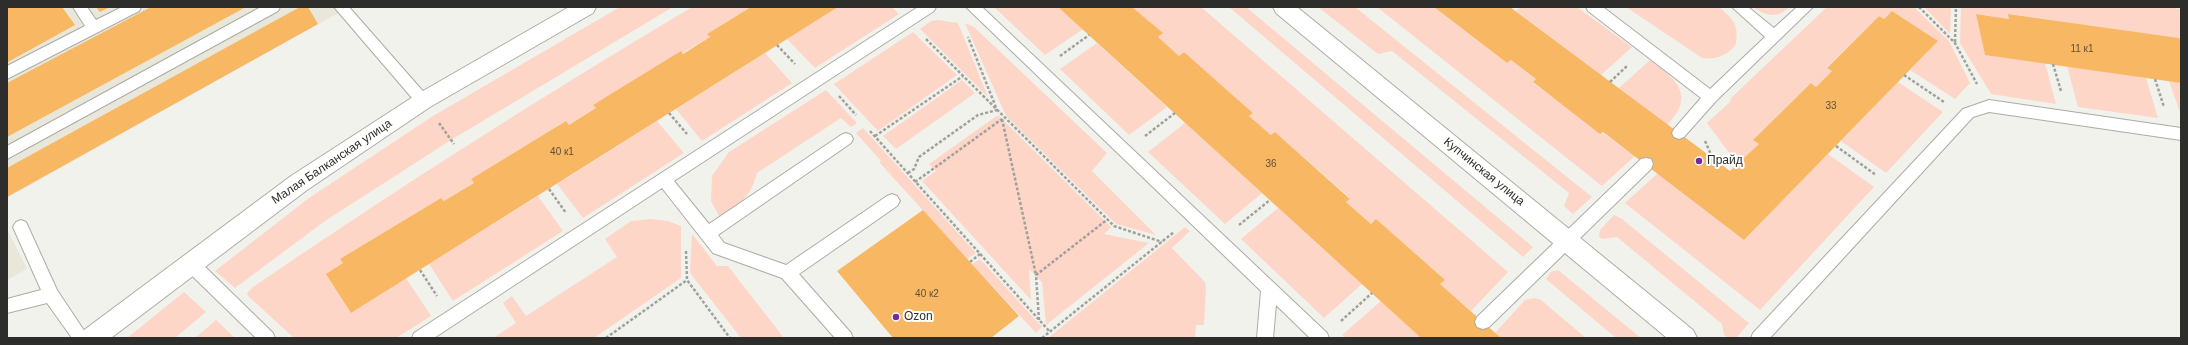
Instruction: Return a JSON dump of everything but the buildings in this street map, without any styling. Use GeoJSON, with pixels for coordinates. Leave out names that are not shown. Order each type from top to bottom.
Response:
{"type":"FeatureCollection","features":[{"type":"Feature","properties":{"kind":"street","name":"Малая Балканская улица"},"geometry":{"type":"LineString","coordinates":[[92,338],[190,263],[299,184],[423,101],[586,7]]}},
{"type":"Feature","properties":{"kind":"street","name":"Купчинская улица"},"geometry":{"type":"LineString","coordinates":[[1283,7],[1685,338]]}},
{"type":"Feature","properties":{"kind":"lane"},"geometry":{"type":"LineString","coordinates":[[80,7],[94,28]]}},
{"type":"Feature","properties":{"kind":"lane"},"geometry":{"type":"LineString","coordinates":[[7,74],[134,7]]}},
{"type":"Feature","properties":{"kind":"lane"},"geometry":{"type":"LineString","coordinates":[[7,153],[273,7]]}},
{"type":"Feature","properties":{"kind":"lane"},"geometry":{"type":"LineString","coordinates":[[341,7],[423,101]]}},
{"type":"Feature","properties":{"kind":"lane"},"geometry":{"type":"LineString","coordinates":[[420,338],[928,7]]}},
{"type":"Feature","properties":{"kind":"lane"},"geometry":{"type":"LineString","coordinates":[[973,7],[1321,338]]}},
{"type":"Feature","properties":{"kind":"lane"},"geometry":{"type":"LineString","coordinates":[[1593,7],[1711,97]]}},
{"type":"Feature","properties":{"kind":"lane"},"geometry":{"type":"LineString","coordinates":[[1739,7],[1775,37]]}},
{"type":"Feature","properties":{"kind":"lane"},"geometry":{"type":"LineString","coordinates":[[1679,133],[1711,97],[1806,7]]}},
{"type":"Feature","properties":{"kind":"lane"},"geometry":{"type":"LineString","coordinates":[[1759,338],[1968,113],[1989,106],[2181,134]]}},
{"type":"Feature","properties":{"kind":"lane"},"geometry":{"type":"LineString","coordinates":[[706,234],[846,139]]}},
{"type":"Feature","properties":{"kind":"lane"},"geometry":{"type":"LineString","coordinates":[[1483,322],[1646,164]]}},
{"type":"Feature","properties":{"kind":"lane"},"geometry":{"type":"LineString","coordinates":[[664,179],[706,234],[719,248],[788,273],[845,338]]}},
{"type":"Feature","properties":{"kind":"lane"},"geometry":{"type":"LineString","coordinates":[[788,273],[892,201]]}},
{"type":"Feature","properties":{"kind":"lane"},"geometry":{"type":"LineString","coordinates":[[21,227],[51,295],[81,338]]}},
{"type":"Feature","properties":{"kind":"lane"},"geometry":{"type":"LineString","coordinates":[[190,263],[267,338]]}},
{"type":"Feature","properties":{"kind":"lane"},"geometry":{"type":"LineString","coordinates":[[1265,338],[1269,289]]}},
{"type":"Feature","properties":{"kind":"lane"},"geometry":{"type":"LineString","coordinates":[[7,306],[51,295]]}},
{"type":"Feature","properties":{"kind":"path"},"geometry":{"type":"LineString","coordinates":[[1919,7],[1955,43],[1989,106]]}},
{"type":"Feature","properties":{"kind":"path"},"geometry":{"type":"LineString","coordinates":[[1955,43],[1956,7]]}},
{"type":"Feature","properties":{"kind":"path"},"geometry":{"type":"LineString","coordinates":[[907,21],[997,110],[1003,119],[1114,226],[1162,242]]}},
{"type":"Feature","properties":{"kind":"path"},"geometry":{"type":"LineString","coordinates":[[965,30],[997,110]]}},
{"type":"Feature","properties":{"kind":"path"},"geometry":{"type":"LineString","coordinates":[[1039,70],[1089,35]]}},
{"type":"Feature","properties":{"kind":"path"},"geometry":{"type":"LineString","coordinates":[[875,136],[963,76]]}},
{"type":"Feature","properties":{"kind":"path"},"geometry":{"type":"LineString","coordinates":[[1904,76],[1965,116]]}},
{"type":"Feature","properties":{"kind":"path"},"geometry":{"type":"LineString","coordinates":[[822,77],[859,118]]}},
{"type":"Feature","properties":{"kind":"path"},"geometry":{"type":"LineString","coordinates":[[908,173],[914,169],[919,157],[978,115],[997,110]]}},
{"type":"Feature","properties":{"kind":"path"},"geometry":{"type":"LineString","coordinates":[[1124,151],[1174,113]]}},
{"type":"Feature","properties":{"kind":"path"},"geometry":{"type":"LineString","coordinates":[[915,182],[1003,119]]}},
{"type":"Feature","properties":{"kind":"path"},"geometry":{"type":"LineString","coordinates":[[1003,119],[1036,275],[1039,320]]}},
{"type":"Feature","properties":{"kind":"path"},"geometry":{"type":"LineString","coordinates":[[869,130],[1050,332]]}},
{"type":"Feature","properties":{"kind":"path"},"geometry":{"type":"LineString","coordinates":[[1836,146],[1897,190]]}},
{"type":"Feature","properties":{"kind":"path"},"geometry":{"type":"LineString","coordinates":[[1219,242],[1270,200]]}},
{"type":"Feature","properties":{"kind":"path"},"geometry":{"type":"LineString","coordinates":[[684,205],[687,280],[730,338]]}},
{"type":"Feature","properties":{"kind":"path"},"geometry":{"type":"LineString","coordinates":[[1042,338],[1193,216]]}},
{"type":"Feature","properties":{"kind":"path"},"geometry":{"type":"LineString","coordinates":[[1036,275],[1108,219]]}},
{"type":"Feature","properties":{"kind":"path"},"geometry":{"type":"LineString","coordinates":[[970,262],[980,254]]}},
{"type":"Feature","properties":{"kind":"path"},"geometry":{"type":"LineString","coordinates":[[420,270],[452,318]]}},
{"type":"Feature","properties":{"kind":"path"},"geometry":{"type":"LineString","coordinates":[[606,338],[687,280]]}},
{"type":"Feature","properties":{"kind":"path"},"geometry":{"type":"LineString","coordinates":[[1339,323],[1372,294]]}},
{"type":"Feature","properties":{"kind":"shaded area"},"geometry":{"type":"Polygon","coordinates":[[[7,7],[349,7],[7,198],[7,7]]]}},
{"type":"Feature","properties":{"kind":"shaded area"},"geometry":{"type":"Polygon","coordinates":[[[620,7],[673,7],[451,140],[325,221],[235,288],[215,271],[309,198],[433,116],[620,7]]]}},
{"type":"Feature","properties":{"kind":"shaded area"},"geometry":{"type":"Polygon","coordinates":[[[692,7],[751,7],[707,34],[710,37],[593,105],[596,108],[569,125],[566,121],[471,179],[474,183],[444,201],[441,198],[341,259],[343,263],[327,274],[351,313],[406,278],[431,316],[396,338],[294,338],[248,296],[247,293],[253,287],[415,179],[525,109],[692,7]]]}},
{"type":"Feature","properties":{"kind":"shaded area"},"geometry":{"type":"Polygon","coordinates":[[[838,7],[892,7],[899,14],[815,68],[787,39],[838,7]]]}},
{"type":"Feature","properties":{"kind":"shaded area"},"geometry":{"type":"Polygon","coordinates":[[[994,7],[1058,7],[1083,29],[1045,55],[994,7]]]}},
{"type":"Feature","properties":{"kind":"shaded area"},"geometry":{"type":"Polygon","coordinates":[[[1132,7],[1201,7],[1508,272],[1471,311],[1440,284],[1444,280],[1376,220],[1371,224],[1346,202],[1350,198],[1275,132],[1271,135],[1249,116],[1253,113],[1184,52],[1179,56],[1158,37],[1162,33],[1132,7]]]}},
{"type":"Feature","properties":{"kind":"shaded area"},"geometry":{"type":"Polygon","coordinates":[[[1229,7],[1246,7],[1533,247],[1523,257],[1229,7]]]}},
{"type":"Feature","properties":{"kind":"shaded area"},"geometry":{"type":"Polygon","coordinates":[[[1318,7],[1355,7],[1592,197],[1573,214],[1564,206],[1569,193],[1392,51],[1378,54],[1318,7]]]}},
{"type":"Feature","properties":{"kind":"shaded area"},"geometry":{"type":"Polygon","coordinates":[[[1377,7],[1434,7],[1507,63],[1511,60],[1536,79],[1533,83],[1635,156],[1602,186],[1377,7]]]}},
{"type":"Feature","properties":{"kind":"shaded area"},"geometry":{"type":"Polygon","coordinates":[[[1521,7],[1577,7],[1632,47],[1601,75],[1516,11],[1521,7]]]}},
{"type":"Feature","properties":{"kind":"shaded area"},"geometry":{"type":"Polygon","coordinates":[[[1626,7],[1719,7],[1734,22],[1737,31],[1736,44],[1729,52],[1721,56],[1716,58],[1702,58],[1626,7]]]}},
{"type":"Feature","properties":{"kind":"shaded area"},"geometry":{"type":"Polygon","coordinates":[[[1753,7],[1789,7],[1785,11],[1776,15],[1771,15],[1753,7]]]}},
{"type":"Feature","properties":{"kind":"shaded area"},"geometry":{"type":"Polygon","coordinates":[[[1827,7],[1914,7],[1949,41],[1970,83],[1955,99],[1910,70],[1938,41],[1892,11],[1884,19],[1879,16],[1827,67],[1832,71],[1816,87],[1811,83],[1754,139],[1759,144],[1738,165],[1707,123],[1730,102],[1732,97],[1827,7]]]}},
{"type":"Feature","properties":{"kind":"shaded area"},"geometry":{"type":"Polygon","coordinates":[[[1924,7],[1951,7],[1950,34],[1924,7]]]}},
{"type":"Feature","properties":{"kind":"shaded area"},"geometry":{"type":"Polygon","coordinates":[[[1961,7],[2165,7],[2181,9],[2181,42],[2178,38],[2009,14],[2009,19],[1976,14],[1985,54],[2045,63],[2056,104],[1991,94],[1960,43],[1961,7]]]}},
{"type":"Feature","properties":{"kind":"shaded area"},"geometry":{"type":"Polygon","coordinates":[[[938,20],[958,23],[988,97],[920,29],[931,21],[938,20]]]}},
{"type":"Feature","properties":{"kind":"shaded area"},"geometry":{"type":"Polygon","coordinates":[[[965,23],[974,27],[1107,153],[1092,171],[1156,235],[1116,224],[1006,116],[965,23]]]}},
{"type":"Feature","properties":{"kind":"shaded area"},"geometry":{"type":"Polygon","coordinates":[[[913,32],[957,75],[878,131],[834,84],[913,32]]]}},
{"type":"Feature","properties":{"kind":"shaded area"},"geometry":{"type":"Polygon","coordinates":[[[1097,43],[1167,107],[1129,135],[1060,69],[1097,43]]]}},
{"type":"Feature","properties":{"kind":"shaded area"},"geometry":{"type":"Polygon","coordinates":[[[765,53],[792,83],[702,141],[676,109],[765,53]]]}},
{"type":"Feature","properties":{"kind":"shaded area"},"geometry":{"type":"Polygon","coordinates":[[[1650,60],[1668,74],[1680,89],[1680,105],[1676,114],[1667,125],[1619,88],[1650,60]]]}},
{"type":"Feature","properties":{"kind":"shaded area"},"geometry":{"type":"Polygon","coordinates":[[[2067,66],[2146,78],[2158,118],[2078,107],[2067,66]]]}},
{"type":"Feature","properties":{"kind":"shaded area"},"geometry":{"type":"Polygon","coordinates":[[[962,80],[975,93],[896,149],[883,136],[962,80]]]}},
{"type":"Feature","properties":{"kind":"shaded area"},"geometry":{"type":"Polygon","coordinates":[[[2169,81],[2181,83],[2181,115],[2169,81]]]}},
{"type":"Feature","properties":{"kind":"shaded area"},"geometry":{"type":"Polygon","coordinates":[[[1898,82],[1943,112],[1886,173],[1841,141],[1898,82]]]}},
{"type":"Feature","properties":{"kind":"shaded area"},"geometry":{"type":"Polygon","coordinates":[[[826,90],[857,123],[851,127],[841,118],[757,173],[748,194],[744,199],[720,218],[711,201],[712,176],[729,152],[826,90]]]}},
{"type":"Feature","properties":{"kind":"shaded area"},"geometry":{"type":"Polygon","coordinates":[[[998,115],[1111,227],[1104,234],[1149,243],[1046,325],[1042,282],[1029,269],[1031,300],[922,181],[936,171],[929,164],[998,115]]]}},
{"type":"Feature","properties":{"kind":"shaded area"},"geometry":{"type":"Polygon","coordinates":[[[657,121],[684,153],[583,218],[557,184],[657,121]]]}},
{"type":"Feature","properties":{"kind":"shaded area"},"geometry":{"type":"Polygon","coordinates":[[[1185,123],[1262,193],[1225,224],[1148,152],[1185,123]]]}},
{"type":"Feature","properties":{"kind":"shaded area"},"geometry":{"type":"Polygon","coordinates":[[[863,128],[976,253],[967,259],[879,162],[881,161],[856,133],[863,128]]]}},
{"type":"Feature","properties":{"kind":"shaded area"},"geometry":{"type":"Polygon","coordinates":[[[1828,154],[1874,187],[1760,310],[1625,203],[1658,173],[1744,240],[1828,154]]]}},
{"type":"Feature","properties":{"kind":"shaded area"},"geometry":{"type":"Polygon","coordinates":[[[538,196],[563,231],[453,301],[429,264],[538,196]]]}},
{"type":"Feature","properties":{"kind":"shaded area"},"geometry":{"type":"Polygon","coordinates":[[[1278,208],[1362,284],[1324,318],[1241,239],[1278,208]]]}},
{"type":"Feature","properties":{"kind":"shaded area"},"geometry":{"type":"Polygon","coordinates":[[[1614,215],[1622,219],[1749,323],[1736,338],[1729,338],[1724,335],[1722,324],[1617,237],[1602,239],[1599,236],[1600,230],[1614,215]]]}},
{"type":"Feature","properties":{"kind":"shaded area"},"geometry":{"type":"Polygon","coordinates":[[[650,219],[668,221],[681,226],[681,278],[594,338],[493,338],[516,323],[503,303],[512,296],[526,316],[617,257],[605,239],[631,221],[650,219]]]}},
{"type":"Feature","properties":{"kind":"shaded area"},"geometry":{"type":"Polygon","coordinates":[[[1185,227],[1190,231],[1172,248],[1205,282],[1206,287],[1204,325],[1196,325],[1195,338],[1048,338],[1185,227]]]}},
{"type":"Feature","properties":{"kind":"shaded area"},"geometry":{"type":"Polygon","coordinates":[[[7,229],[27,269],[7,280],[7,229]]]}},
{"type":"Feature","properties":{"kind":"shaded area"},"geometry":{"type":"Polygon","coordinates":[[[692,234],[717,266],[728,266],[784,338],[741,338],[690,273],[692,234]]]}},
{"type":"Feature","properties":{"kind":"shaded area"},"geometry":{"type":"Polygon","coordinates":[[[980,259],[1042,327],[1036,333],[972,264],[980,259]]]}},
{"type":"Feature","properties":{"kind":"shaded area"},"geometry":{"type":"Polygon","coordinates":[[[1558,270],[1641,338],[1616,338],[1546,279],[1551,272],[1558,270]]]}},
{"type":"Feature","properties":{"kind":"shaded area"},"geometry":{"type":"Polygon","coordinates":[[[184,292],[206,312],[175,338],[127,338],[184,292]]]}},
{"type":"Feature","properties":{"kind":"shaded area"},"geometry":{"type":"Polygon","coordinates":[[[1534,298],[1541,300],[1586,338],[1501,338],[1495,333],[1525,300],[1534,298]]]}},
{"type":"Feature","properties":{"kind":"shaded area"},"geometry":{"type":"Polygon","coordinates":[[[1381,301],[1421,338],[1346,338],[1342,335],[1381,301]]]}},
{"type":"Feature","properties":{"kind":"shaded area"},"geometry":{"type":"Polygon","coordinates":[[[216,320],[235,338],[195,338],[216,320]]]}},
{"type":"Feature","properties":{"kind":"place","name":"Прайд"},"geometry":{"type":"Point","coordinates":[1699,161]}},
{"type":"Feature","properties":{"kind":"place","name":"Ozon"},"geometry":{"type":"Point","coordinates":[896,317]}}]}
